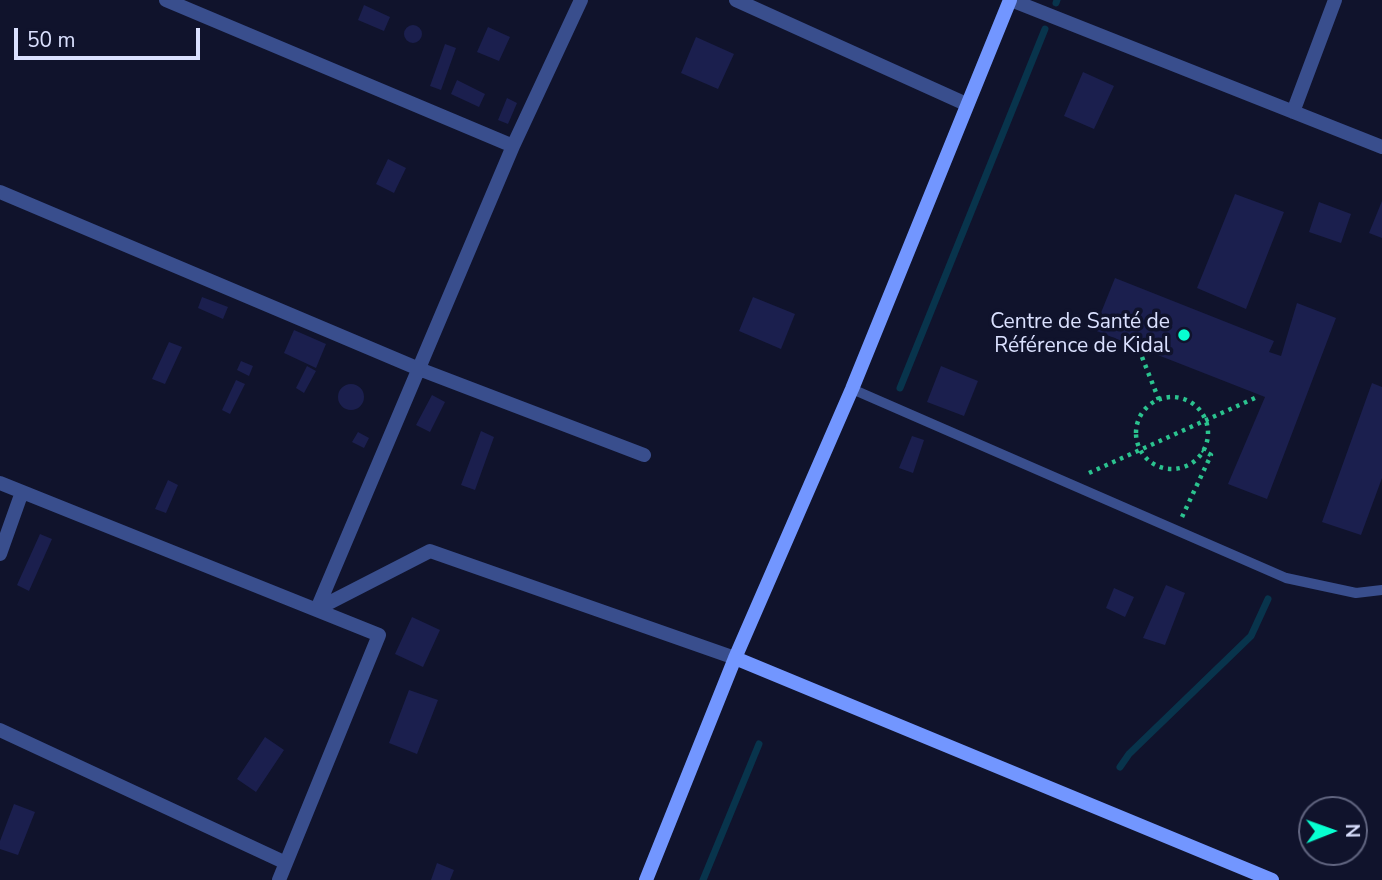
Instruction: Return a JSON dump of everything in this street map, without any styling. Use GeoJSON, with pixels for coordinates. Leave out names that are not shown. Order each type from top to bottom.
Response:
{"type":"FeatureCollection","features":[{"type":"Feature","properties":{"kind":"street"},"geometry":{"type":"LineString","coordinates":[[166,0],[513,146]]}},
{"type":"Feature","properties":{"kind":"street"},"geometry":{"type":"LineString","coordinates":[[317,610],[513,146],[581,0]]}},
{"type":"Feature","properties":{"kind":"street"},"geometry":{"type":"LineString","coordinates":[[736,0],[966,104]]}},
{"type":"Feature","properties":{"kind":"street"},"geometry":{"type":"LineString","coordinates":[[646,880],[735,657],[852,389],[1010,0],[1382,147]]}},
{"type":"Feature","properties":{"kind":"street"},"geometry":{"type":"LineString","coordinates":[[1293,112],[1335,0]]}},
{"type":"Feature","properties":{"kind":"street"},"geometry":{"type":"LineString","coordinates":[[0,192],[419,369],[644,455]]}},
{"type":"Feature","properties":{"kind":"street"},"geometry":{"type":"LineString","coordinates":[[0,483],[379,635],[279,880]]}},
{"type":"Feature","properties":{"kind":"street"},"geometry":{"type":"LineString","coordinates":[[0,554],[22,492]]}},
{"type":"Feature","properties":{"kind":"street"},"geometry":{"type":"LineString","coordinates":[[317,610],[430,551],[735,657],[1272,880]]}},
{"type":"Feature","properties":{"kind":"street"},"geometry":{"type":"LineString","coordinates":[[0,730],[286,863]]}},
{"type":"Feature","properties":{"kind":"lane"},"geometry":{"type":"LineString","coordinates":[[852,389],[1286,578],[1356,593],[1382,590]]}},
{"type":"Feature","properties":{"kind":"path"},"geometry":{"type":"LineString","coordinates":[[1142,357],[1160,400]]}},
{"type":"Feature","properties":{"kind":"path"},"geometry":{"type":"LineString","coordinates":[[1169,396],[1192,402],[1206,420],[1207,442],[1196,461],[1175,470],[1154,465],[1139,449],[1135,425],[1147,405],[1160,400],[1169,396]]}},
{"type":"Feature","properties":{"kind":"path"},"geometry":{"type":"LineString","coordinates":[[1066,483],[1255,398]]}},
{"type":"Feature","properties":{"kind":"path"},"geometry":{"type":"LineString","coordinates":[[1175,530],[1212,455],[1202,450]]}},
{"type":"Feature","properties":{"kind":"building"},"geometry":{"type":"Polygon","coordinates":[[[364,5],[390,17],[384,31],[358,20],[364,5]]]}},
{"type":"Feature","properties":{"kind":"building"},"geometry":{"type":"Polygon","coordinates":[[[413,25],[419,28],[422,34],[419,40],[413,43],[407,40],[404,34],[407,28],[413,25]]]}},
{"type":"Feature","properties":{"kind":"building"},"geometry":{"type":"Polygon","coordinates":[[[488,27],[510,37],[499,61],[477,52],[488,27]]]}},
{"type":"Feature","properties":{"kind":"building"},"geometry":{"type":"Polygon","coordinates":[[[696,37],[734,54],[718,89],[681,73],[696,37]]]}},
{"type":"Feature","properties":{"kind":"building"},"geometry":{"type":"Polygon","coordinates":[[[445,44],[456,48],[441,90],[430,86],[445,44]]]}},
{"type":"Feature","properties":{"kind":"building"},"geometry":{"type":"Polygon","coordinates":[[[1083,72],[1114,86],[1094,129],[1064,116],[1083,72]]]}},
{"type":"Feature","properties":{"kind":"building"},"geometry":{"type":"Polygon","coordinates":[[[457,80],[485,94],[479,107],[451,94],[457,80]]]}},
{"type":"Feature","properties":{"kind":"building"},"geometry":{"type":"Polygon","coordinates":[[[507,98],[517,103],[508,124],[498,120],[507,98]]]}},
{"type":"Feature","properties":{"kind":"building"},"geometry":{"type":"Polygon","coordinates":[[[388,159],[406,168],[394,193],[376,184],[388,159]]]}},
{"type":"Feature","properties":{"kind":"building"},"geometry":{"type":"Polygon","coordinates":[[[1235,194],[1284,212],[1246,309],[1197,288],[1235,194]]]}},
{"type":"Feature","properties":{"kind":"building"},"geometry":{"type":"Polygon","coordinates":[[[1382,201],[1382,238],[1369,233],[1382,201]]]}},
{"type":"Feature","properties":{"kind":"building"},"geometry":{"type":"Polygon","coordinates":[[[1319,202],[1351,214],[1341,243],[1309,232],[1319,202]]]}},
{"type":"Feature","properties":{"kind":"building"},"geometry":{"type":"Polygon","coordinates":[[[1115,278],[1274,341],[1269,352],[1281,356],[1297,303],[1336,318],[1267,499],[1228,484],[1265,397],[1094,330],[1115,278]]]}},
{"type":"Feature","properties":{"kind":"building"},"geometry":{"type":"Polygon","coordinates":[[[202,297],[228,307],[223,319],[198,308],[202,297]]]}},
{"type":"Feature","properties":{"kind":"building"},"geometry":{"type":"Polygon","coordinates":[[[753,297],[795,314],[781,349],[739,331],[753,297]]]}},
{"type":"Feature","properties":{"kind":"building"},"geometry":{"type":"Polygon","coordinates":[[[294,330],[326,344],[316,368],[284,353],[294,330]]]}},
{"type":"Feature","properties":{"kind":"building"},"geometry":{"type":"Polygon","coordinates":[[[169,342],[182,347],[165,384],[152,379],[169,342]]]}},
{"type":"Feature","properties":{"kind":"building"},"geometry":{"type":"Polygon","coordinates":[[[241,361],[253,366],[249,376],[237,370],[241,361]]]}},
{"type":"Feature","properties":{"kind":"building"},"geometry":{"type":"Polygon","coordinates":[[[307,366],[316,371],[304,393],[296,388],[307,366]]]}},
{"type":"Feature","properties":{"kind":"building"},"geometry":{"type":"Polygon","coordinates":[[[941,366],[978,381],[964,416],[927,402],[941,366]]]}},
{"type":"Feature","properties":{"kind":"building"},"geometry":{"type":"Polygon","coordinates":[[[236,380],[245,384],[230,414],[222,410],[236,380]]]}},
{"type":"Feature","properties":{"kind":"building"},"geometry":{"type":"Polygon","coordinates":[[[1372,383],[1382,387],[1382,478],[1361,535],[1322,522],[1372,383]]]}},
{"type":"Feature","properties":{"kind":"building"},"geometry":{"type":"Polygon","coordinates":[[[351,384],[360,388],[364,397],[360,406],[351,410],[342,406],[338,397],[342,388],[351,384]]]}},
{"type":"Feature","properties":{"kind":"building"},"geometry":{"type":"Polygon","coordinates":[[[432,395],[445,402],[430,432],[416,425],[432,395]]]}},
{"type":"Feature","properties":{"kind":"building"},"geometry":{"type":"Polygon","coordinates":[[[481,431],[494,437],[475,490],[461,485],[481,431]]]}},
{"type":"Feature","properties":{"kind":"building"},"geometry":{"type":"Polygon","coordinates":[[[358,432],[369,438],[364,448],[352,442],[358,432]]]}},
{"type":"Feature","properties":{"kind":"building"},"geometry":{"type":"Polygon","coordinates":[[[912,436],[924,440],[913,473],[899,468],[912,436]]]}},
{"type":"Feature","properties":{"kind":"building"},"geometry":{"type":"Polygon","coordinates":[[[168,480],[178,485],[166,513],[155,509],[168,480]]]}},
{"type":"Feature","properties":{"kind":"building"},"geometry":{"type":"Polygon","coordinates":[[[40,534],[52,539],[29,591],[17,585],[40,534]]]}},
{"type":"Feature","properties":{"kind":"building"},"geometry":{"type":"Polygon","coordinates":[[[1166,585],[1185,593],[1165,645],[1143,638],[1166,585]]]}},
{"type":"Feature","properties":{"kind":"building"},"geometry":{"type":"Polygon","coordinates":[[[1114,588],[1134,597],[1125,617],[1106,608],[1114,588]]]}},
{"type":"Feature","properties":{"kind":"building"},"geometry":{"type":"Polygon","coordinates":[[[412,617],[440,630],[423,667],[395,654],[412,617]]]}},
{"type":"Feature","properties":{"kind":"building"},"geometry":{"type":"Polygon","coordinates":[[[409,690],[438,700],[417,754],[389,743],[409,690]]]}},
{"type":"Feature","properties":{"kind":"building"},"geometry":{"type":"Polygon","coordinates":[[[265,737],[284,750],[256,792],[237,779],[265,737]]]}},
{"type":"Feature","properties":{"kind":"building"},"geometry":{"type":"Polygon","coordinates":[[[14,804],[35,812],[18,855],[0,849],[0,841],[14,804]]]}},
{"type":"Feature","properties":{"kind":"building"},"geometry":{"type":"Polygon","coordinates":[[[437,863],[454,870],[450,880],[431,880],[437,863]]]}},
{"type":"Feature","properties":{"kind":"waterway"},"geometry":{"type":"LineString","coordinates":[[900,388],[1045,29]]}},
{"type":"Feature","properties":{"kind":"waterway"},"geometry":{"type":"LineString","coordinates":[[1120,767],[1129,754],[1251,636],[1268,599]]}},
{"type":"Feature","properties":{"kind":"waterway"},"geometry":{"type":"LineString","coordinates":[[703,880],[759,744]]}},
{"type":"Feature","properties":{"kind":"place","name":"Centre de Santé de Référence de Kidal"},"geometry":{"type":"Point","coordinates":[1184,335]}}]}
